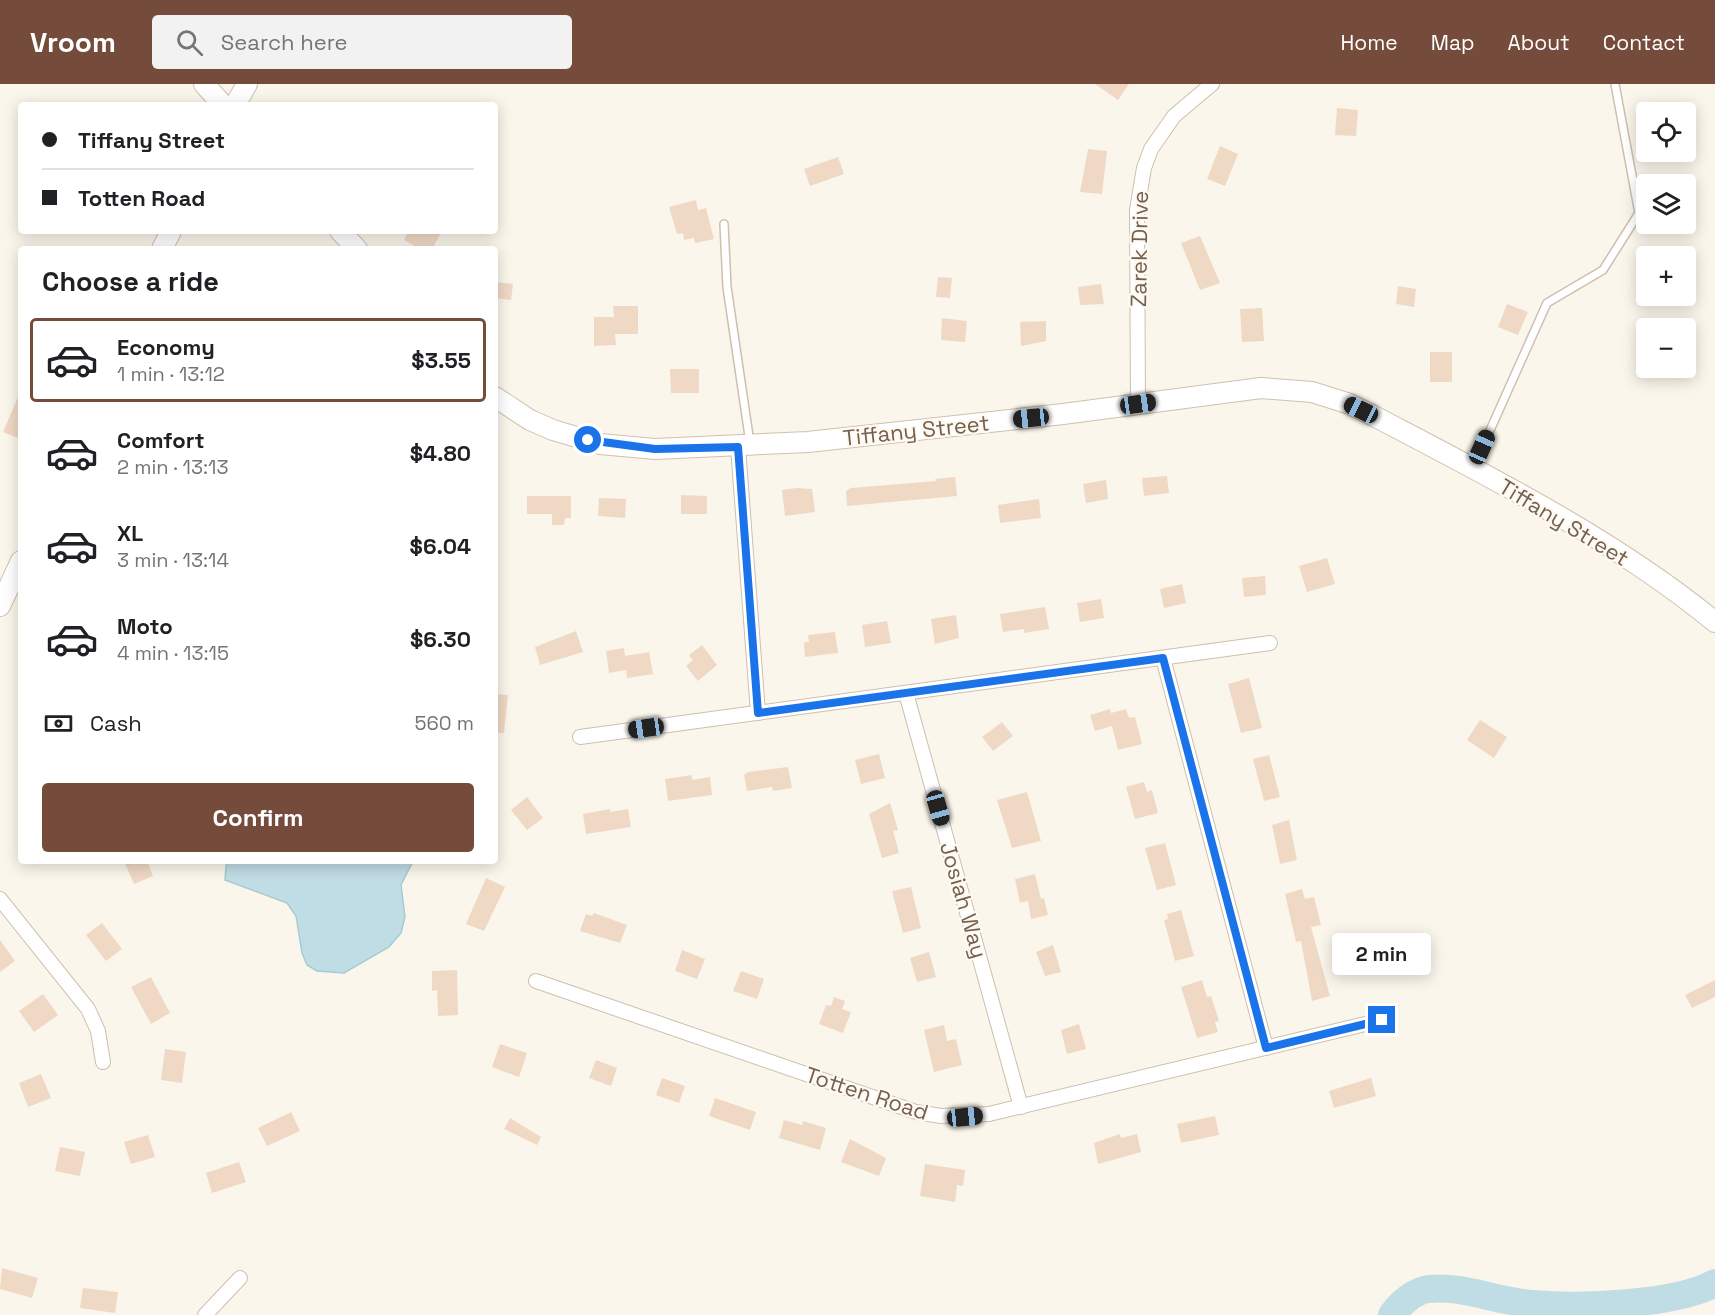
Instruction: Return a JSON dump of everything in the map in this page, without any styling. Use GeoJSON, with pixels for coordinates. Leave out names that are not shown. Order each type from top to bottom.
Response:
{"type":"FeatureCollection","features":[{"type":"Feature","properties":{"kind":"street"},"geometry":{"type":"LineString","coordinates":[[204,84],[220,102]]}},
{"type":"Feature","properties":{"kind":"street"},"geometry":{"type":"LineString","coordinates":[[237,102],[247,84]]}},
{"type":"Feature","properties":{"kind":"street","name":"Zarek Drive"},"geometry":{"type":"LineString","coordinates":[[1138,404],[1137,210],[1144,168],[1151,149],[1174,116],[1212,84]]}},
{"type":"Feature","properties":{"kind":"street"},"geometry":{"type":"LineString","coordinates":[[343,234],[354,246]]}},
{"type":"Feature","properties":{"kind":"street","name":"Tiffany Street"},"geometry":{"type":"LineString","coordinates":[[498,402],[530,420],[600,444],[655,449],[808,442],[1261,388],[1312,392],[1350,404],[1520,493],[1650,575],[1715,622]]}},
{"type":"Feature","properties":{"kind":"street"},"geometry":{"type":"LineString","coordinates":[[744,446],[758,713]]}},
{"type":"Feature","properties":{"kind":"street"},"geometry":{"type":"LineString","coordinates":[[0,606],[18,567]]}},
{"type":"Feature","properties":{"kind":"street"},"geometry":{"type":"LineString","coordinates":[[579,737],[1270,643]]}},
{"type":"Feature","properties":{"kind":"street"},"geometry":{"type":"LineString","coordinates":[[1163,658],[1266,1048]]}},
{"type":"Feature","properties":{"kind":"street","name":"Josiah Way"},"geometry":{"type":"LineString","coordinates":[[906,693],[1021,1107]]}},
{"type":"Feature","properties":{"kind":"street"},"geometry":{"type":"LineString","coordinates":[[0,899],[88,1009],[98,1031],[104,1062]]}},
{"type":"Feature","properties":{"kind":"street","name":"Totten Road"},"geometry":{"type":"LineString","coordinates":[[536,981],[916,1112],[965,1117],[1021,1107],[1382,1020]]}},
{"type":"Feature","properties":{"kind":"street"},"geometry":{"type":"LineString","coordinates":[[205,1315],[240,1278]]}},
{"type":"Feature","properties":{"kind":"lane"},"geometry":{"type":"LineString","coordinates":[[1473,468],[1547,303],[1603,270],[1639,213],[1615,84]]}},
{"type":"Feature","properties":{"kind":"lane"},"geometry":{"type":"LineString","coordinates":[[724,224],[727,287],[744,446]]}},
{"type":"Feature","properties":{"kind":"water"},"geometry":{"type":"Polygon","coordinates":[[[227,864],[412,864],[401,885],[405,917],[401,933],[389,947],[344,973],[317,971],[307,965],[302,953],[296,916],[287,903],[225,880],[227,864]]]}},
{"type":"Feature","properties":{"kind":"building"},"geometry":{"type":"Polygon","coordinates":[[[1095,84],[1129,84],[1118,100],[1095,84]]]}},
{"type":"Feature","properties":{"kind":"building"},"geometry":{"type":"Polygon","coordinates":[[[1337,108],[1358,110],[1356,136],[1335,135],[1337,108]]]}},
{"type":"Feature","properties":{"kind":"building"},"geometry":{"type":"Polygon","coordinates":[[[1220,146],[1238,154],[1225,186],[1207,179],[1220,146]]]}},
{"type":"Feature","properties":{"kind":"building"},"geometry":{"type":"Polygon","coordinates":[[[1088,149],[1107,151],[1102,194],[1080,192],[1088,149]]]}},
{"type":"Feature","properties":{"kind":"building"},"geometry":{"type":"Polygon","coordinates":[[[838,157],[844,174],[810,186],[804,169],[838,157]]]}},
{"type":"Feature","properties":{"kind":"building"},"geometry":{"type":"Polygon","coordinates":[[[696,200],[698,210],[706,208],[714,239],[695,243],[694,238],[684,240],[683,233],[677,234],[669,207],[696,200]]]}},
{"type":"Feature","properties":{"kind":"building"},"geometry":{"type":"Polygon","coordinates":[[[407,234],[440,234],[434,246],[415,246],[404,240],[407,234]]]}},
{"type":"Feature","properties":{"kind":"building"},"geometry":{"type":"Polygon","coordinates":[[[1200,236],[1220,283],[1200,290],[1181,243],[1200,236]]]}},
{"type":"Feature","properties":{"kind":"building"},"geometry":{"type":"Polygon","coordinates":[[[938,277],[952,278],[950,298],[936,297],[938,277]]]}},
{"type":"Feature","properties":{"kind":"building"},"geometry":{"type":"Polygon","coordinates":[[[498,282],[513,284],[511,300],[498,298],[498,282]]]}},
{"type":"Feature","properties":{"kind":"building"},"geometry":{"type":"Polygon","coordinates":[[[1101,284],[1104,304],[1080,305],[1078,287],[1101,284]]]}},
{"type":"Feature","properties":{"kind":"building"},"geometry":{"type":"Polygon","coordinates":[[[1398,286],[1416,289],[1414,307],[1396,304],[1398,286]]]}},
{"type":"Feature","properties":{"kind":"building"},"geometry":{"type":"Polygon","coordinates":[[[1507,304],[1528,312],[1518,335],[1498,327],[1507,304]]]}},
{"type":"Feature","properties":{"kind":"building"},"geometry":{"type":"Polygon","coordinates":[[[613,306],[638,306],[638,334],[615,334],[616,345],[594,346],[594,317],[614,317],[613,306]]]}},
{"type":"Feature","properties":{"kind":"building"},"geometry":{"type":"Polygon","coordinates":[[[1262,308],[1264,341],[1242,342],[1240,309],[1262,308]]]}},
{"type":"Feature","properties":{"kind":"building"},"geometry":{"type":"Polygon","coordinates":[[[942,318],[967,321],[965,342],[941,340],[942,318]]]}},
{"type":"Feature","properties":{"kind":"building"},"geometry":{"type":"Polygon","coordinates":[[[1046,321],[1046,341],[1021,346],[1020,322],[1046,321]]]}},
{"type":"Feature","properties":{"kind":"building"},"geometry":{"type":"Polygon","coordinates":[[[1430,352],[1452,352],[1452,382],[1430,382],[1430,352]]]}},
{"type":"Feature","properties":{"kind":"building"},"geometry":{"type":"Polygon","coordinates":[[[670,369],[699,369],[699,393],[671,393],[670,369]]]}},
{"type":"Feature","properties":{"kind":"building"},"geometry":{"type":"Polygon","coordinates":[[[18,397],[18,438],[3,432],[18,397]]]}},
{"type":"Feature","properties":{"kind":"building"},"geometry":{"type":"Polygon","coordinates":[[[1167,476],[1169,493],[1144,496],[1142,478],[1167,476]]]}},
{"type":"Feature","properties":{"kind":"building"},"geometry":{"type":"Polygon","coordinates":[[[955,477],[957,496],[847,506],[846,491],[851,488],[936,481],[935,479],[955,477]]]}},
{"type":"Feature","properties":{"kind":"building"},"geometry":{"type":"Polygon","coordinates":[[[1106,480],[1108,499],[1086,503],[1083,484],[1106,480]]]}},
{"type":"Feature","properties":{"kind":"building"},"geometry":{"type":"Polygon","coordinates":[[[812,489],[815,512],[785,516],[782,490],[812,489]]]}},
{"type":"Feature","properties":{"kind":"building"},"geometry":{"type":"Polygon","coordinates":[[[681,495],[707,496],[707,514],[681,514],[681,495]]]}},
{"type":"Feature","properties":{"kind":"building"},"geometry":{"type":"Polygon","coordinates":[[[527,496],[571,496],[571,518],[565,518],[564,525],[552,525],[552,514],[527,514],[527,496]]]}},
{"type":"Feature","properties":{"kind":"building"},"geometry":{"type":"Polygon","coordinates":[[[599,498],[626,499],[625,518],[598,516],[599,498]]]}},
{"type":"Feature","properties":{"kind":"building"},"geometry":{"type":"Polygon","coordinates":[[[1039,499],[1041,518],[1000,523],[998,505],[1039,499]]]}},
{"type":"Feature","properties":{"kind":"building"},"geometry":{"type":"Polygon","coordinates":[[[1327,558],[1335,584],[1307,592],[1299,566],[1327,558]]]}},
{"type":"Feature","properties":{"kind":"building"},"geometry":{"type":"Polygon","coordinates":[[[1265,576],[1266,595],[1244,597],[1242,578],[1265,576]]]}},
{"type":"Feature","properties":{"kind":"building"},"geometry":{"type":"Polygon","coordinates":[[[1182,584],[1186,603],[1164,608],[1160,589],[1182,584]]]}},
{"type":"Feature","properties":{"kind":"building"},"geometry":{"type":"Polygon","coordinates":[[[1101,599],[1104,618],[1080,622],[1077,603],[1101,599]]]}},
{"type":"Feature","properties":{"kind":"building"},"geometry":{"type":"Polygon","coordinates":[[[1045,607],[1049,629],[1024,633],[1024,629],[1003,632],[1000,614],[1045,607]]]}},
{"type":"Feature","properties":{"kind":"building"},"geometry":{"type":"Polygon","coordinates":[[[956,615],[959,638],[935,644],[931,619],[956,615]]]}},
{"type":"Feature","properties":{"kind":"building"},"geometry":{"type":"Polygon","coordinates":[[[887,621],[891,643],[865,647],[862,625],[887,621]]]}},
{"type":"Feature","properties":{"kind":"building"},"geometry":{"type":"Polygon","coordinates":[[[576,631],[583,652],[540,665],[535,647],[576,631]]]}},
{"type":"Feature","properties":{"kind":"building"},"geometry":{"type":"Polygon","coordinates":[[[835,632],[838,653],[805,657],[804,642],[809,642],[808,635],[835,632]]]}},
{"type":"Feature","properties":{"kind":"building"},"geometry":{"type":"Polygon","coordinates":[[[702,645],[717,665],[698,681],[686,666],[693,660],[689,655],[702,645]]]}},
{"type":"Feature","properties":{"kind":"building"},"geometry":{"type":"Polygon","coordinates":[[[624,648],[625,656],[649,652],[653,674],[627,678],[626,670],[609,673],[606,651],[624,648]]]}},
{"type":"Feature","properties":{"kind":"building"},"geometry":{"type":"Polygon","coordinates":[[[1249,678],[1262,728],[1241,733],[1228,684],[1249,678]]]}},
{"type":"Feature","properties":{"kind":"building"},"geometry":{"type":"Polygon","coordinates":[[[498,694],[508,695],[504,733],[498,733],[498,694]]]}},
{"type":"Feature","properties":{"kind":"building"},"geometry":{"type":"Polygon","coordinates":[[[1110,709],[1111,713],[1126,709],[1129,718],[1135,717],[1142,744],[1118,750],[1112,726],[1095,731],[1090,715],[1110,709]]]}},
{"type":"Feature","properties":{"kind":"building"},"geometry":{"type":"Polygon","coordinates":[[[1480,720],[1507,737],[1494,758],[1467,740],[1480,720]]]}},
{"type":"Feature","properties":{"kind":"building"},"geometry":{"type":"Polygon","coordinates":[[[1002,722],[1013,736],[993,751],[982,737],[1002,722]]]}},
{"type":"Feature","properties":{"kind":"building"},"geometry":{"type":"Polygon","coordinates":[[[879,754],[885,778],[861,784],[855,760],[879,754]]]}},
{"type":"Feature","properties":{"kind":"building"},"geometry":{"type":"Polygon","coordinates":[[[1269,755],[1280,797],[1264,801],[1253,759],[1269,755]]]}},
{"type":"Feature","properties":{"kind":"building"},"geometry":{"type":"Polygon","coordinates":[[[788,767],[792,788],[773,791],[772,787],[747,791],[744,775],[748,772],[788,767]]]}},
{"type":"Feature","properties":{"kind":"building"},"geometry":{"type":"Polygon","coordinates":[[[692,775],[692,780],[710,777],[712,795],[668,801],[665,779],[692,775]]]}},
{"type":"Feature","properties":{"kind":"building"},"geometry":{"type":"Polygon","coordinates":[[[1144,782],[1147,792],[1152,790],[1158,813],[1135,819],[1126,787],[1144,782]]]}},
{"type":"Feature","properties":{"kind":"building"},"geometry":{"type":"Polygon","coordinates":[[[1027,792],[1041,841],[1012,848],[997,800],[1027,792]]]}},
{"type":"Feature","properties":{"kind":"building"},"geometry":{"type":"Polygon","coordinates":[[[527,797],[543,818],[527,830],[511,810],[527,797]]]}},
{"type":"Feature","properties":{"kind":"building"},"geometry":{"type":"Polygon","coordinates":[[[890,803],[898,830],[893,831],[899,853],[882,858],[869,814],[890,803]]]}},
{"type":"Feature","properties":{"kind":"building"},"geometry":{"type":"Polygon","coordinates":[[[610,809],[610,812],[628,809],[631,827],[586,834],[583,814],[610,809]]]}},
{"type":"Feature","properties":{"kind":"building"},"geometry":{"type":"Polygon","coordinates":[[[1289,820],[1297,860],[1280,864],[1272,825],[1289,820]]]}},
{"type":"Feature","properties":{"kind":"building"},"geometry":{"type":"Polygon","coordinates":[[[1165,843],[1176,885],[1157,890],[1145,848],[1165,843]]]}},
{"type":"Feature","properties":{"kind":"building"},"geometry":{"type":"Polygon","coordinates":[[[125,864],[148,864],[153,876],[134,884],[125,864]]]}},
{"type":"Feature","properties":{"kind":"building"},"geometry":{"type":"Polygon","coordinates":[[[1035,874],[1041,899],[1044,898],[1048,915],[1031,919],[1028,901],[1020,903],[1015,879],[1035,874]]]}},
{"type":"Feature","properties":{"kind":"building"},"geometry":{"type":"Polygon","coordinates":[[[486,878],[505,887],[484,931],[466,924],[486,878]]]}},
{"type":"Feature","properties":{"kind":"building"},"geometry":{"type":"Polygon","coordinates":[[[911,887],[921,928],[903,933],[892,891],[911,887]]]}},
{"type":"Feature","properties":{"kind":"building"},"geometry":{"type":"Polygon","coordinates":[[[1302,889],[1305,899],[1314,897],[1321,925],[1311,927],[1330,996],[1312,1001],[1301,941],[1296,942],[1285,894],[1302,889]]]}},
{"type":"Feature","properties":{"kind":"building"},"geometry":{"type":"Polygon","coordinates":[[[1181,910],[1194,956],[1175,961],[1164,920],[1168,919],[1167,914],[1181,910]]]}},
{"type":"Feature","properties":{"kind":"building"},"geometry":{"type":"Polygon","coordinates":[[[594,913],[627,925],[620,943],[580,931],[586,914],[592,916],[594,913]]]}},
{"type":"Feature","properties":{"kind":"building"},"geometry":{"type":"Polygon","coordinates":[[[102,923],[122,949],[106,961],[86,935],[102,923]]]}},
{"type":"Feature","properties":{"kind":"building"},"geometry":{"type":"Polygon","coordinates":[[[0,940],[15,961],[0,972],[0,940]]]}},
{"type":"Feature","properties":{"kind":"building"},"geometry":{"type":"Polygon","coordinates":[[[1053,945],[1061,972],[1045,976],[1036,952],[1053,945]]]}},
{"type":"Feature","properties":{"kind":"building"},"geometry":{"type":"Polygon","coordinates":[[[682,950],[705,959],[697,979],[675,971],[682,950]]]}},
{"type":"Feature","properties":{"kind":"building"},"geometry":{"type":"Polygon","coordinates":[[[929,952],[936,977],[917,982],[910,958],[929,952]]]}},
{"type":"Feature","properties":{"kind":"building"},"geometry":{"type":"Polygon","coordinates":[[[457,970],[458,1015],[438,1016],[437,990],[432,991],[432,971],[457,970]]]}},
{"type":"Feature","properties":{"kind":"building"},"geometry":{"type":"Polygon","coordinates":[[[741,971],[764,979],[757,999],[733,991],[741,971]]]}},
{"type":"Feature","properties":{"kind":"building"},"geometry":{"type":"Polygon","coordinates":[[[151,977],[170,1013],[151,1024],[131,987],[151,977]]]}},
{"type":"Feature","properties":{"kind":"building"},"geometry":{"type":"Polygon","coordinates":[[[1202,980],[1207,997],[1211,996],[1219,1021],[1215,1022],[1218,1032],[1197,1038],[1181,987],[1202,980]]]}},
{"type":"Feature","properties":{"kind":"building"},"geometry":{"type":"Polygon","coordinates":[[[1715,980],[1715,997],[1692,1008],[1685,995],[1715,980]]]}},
{"type":"Feature","properties":{"kind":"building"},"geometry":{"type":"Polygon","coordinates":[[[43,994],[58,1015],[34,1032],[19,1011],[43,994]]]}},
{"type":"Feature","properties":{"kind":"building"},"geometry":{"type":"Polygon","coordinates":[[[834,997],[845,1001],[842,1009],[851,1012],[843,1033],[819,1024],[826,1005],[831,1006],[834,997]]]}},
{"type":"Feature","properties":{"kind":"building"},"geometry":{"type":"Polygon","coordinates":[[[1079,1024],[1086,1049],[1067,1054],[1061,1030],[1079,1024]]]}},
{"type":"Feature","properties":{"kind":"building"},"geometry":{"type":"Polygon","coordinates":[[[944,1025],[947,1041],[956,1039],[962,1065],[934,1072],[924,1030],[944,1025]]]}},
{"type":"Feature","properties":{"kind":"building"},"geometry":{"type":"Polygon","coordinates":[[[500,1044],[527,1053],[519,1077],[492,1067],[500,1044]]]}},
{"type":"Feature","properties":{"kind":"building"},"geometry":{"type":"Polygon","coordinates":[[[165,1049],[186,1052],[182,1083],[161,1080],[165,1049]]]}},
{"type":"Feature","properties":{"kind":"building"},"geometry":{"type":"Polygon","coordinates":[[[596,1060],[617,1068],[611,1086],[589,1078],[596,1060]]]}},
{"type":"Feature","properties":{"kind":"building"},"geometry":{"type":"Polygon","coordinates":[[[41,1074],[51,1098],[28,1107],[19,1083],[41,1074]]]}},
{"type":"Feature","properties":{"kind":"building"},"geometry":{"type":"Polygon","coordinates":[[[662,1078],[685,1086],[679,1103],[656,1095],[662,1078]]]}},
{"type":"Feature","properties":{"kind":"building"},"geometry":{"type":"Polygon","coordinates":[[[1371,1078],[1376,1096],[1334,1108],[1329,1091],[1371,1078]]]}},
{"type":"Feature","properties":{"kind":"building"},"geometry":{"type":"Polygon","coordinates":[[[715,1098],[756,1112],[750,1130],[709,1116],[715,1098]]]}},
{"type":"Feature","properties":{"kind":"building"},"geometry":{"type":"Polygon","coordinates":[[[291,1112],[300,1131],[267,1146],[258,1128],[291,1112]]]}},
{"type":"Feature","properties":{"kind":"building"},"geometry":{"type":"Polygon","coordinates":[[[1215,1116],[1219,1135],[1181,1143],[1177,1124],[1215,1116]]]}},
{"type":"Feature","properties":{"kind":"building"},"geometry":{"type":"Polygon","coordinates":[[[510,1118],[541,1137],[537,1145],[504,1129],[510,1118]]]}},
{"type":"Feature","properties":{"kind":"building"},"geometry":{"type":"Polygon","coordinates":[[[784,1120],[802,1125],[803,1121],[826,1128],[820,1150],[779,1138],[784,1120]]]}},
{"type":"Feature","properties":{"kind":"building"},"geometry":{"type":"Polygon","coordinates":[[[1120,1134],[1121,1138],[1137,1134],[1141,1152],[1098,1164],[1094,1143],[1120,1134]]]}},
{"type":"Feature","properties":{"kind":"building"},"geometry":{"type":"Polygon","coordinates":[[[148,1135],[155,1157],[131,1164],[124,1142],[148,1135]]]}},
{"type":"Feature","properties":{"kind":"building"},"geometry":{"type":"Polygon","coordinates":[[[850,1139],[886,1158],[879,1176],[841,1162],[850,1139]]]}},
{"type":"Feature","properties":{"kind":"building"},"geometry":{"type":"Polygon","coordinates":[[[60,1147],[85,1152],[80,1176],[55,1171],[60,1147]]]}},
{"type":"Feature","properties":{"kind":"building"},"geometry":{"type":"Polygon","coordinates":[[[239,1162],[246,1182],[212,1193],[206,1173],[239,1162]]]}},
{"type":"Feature","properties":{"kind":"building"},"geometry":{"type":"Polygon","coordinates":[[[925,1164],[965,1170],[963,1186],[957,1185],[955,1202],[920,1196],[925,1164]]]}},
{"type":"Feature","properties":{"kind":"building"},"geometry":{"type":"Polygon","coordinates":[[[2,1268],[38,1278],[32,1298],[0,1289],[2,1268]]]}},
{"type":"Feature","properties":{"kind":"building"},"geometry":{"type":"Polygon","coordinates":[[[83,1288],[118,1292],[115,1313],[80,1308],[83,1288]]]}},
{"type":"Feature","properties":{"kind":"waterway"},"geometry":{"type":"LineString","coordinates":[[1392,1315],[1408,1299],[1428,1289],[1454,1289],[1520,1303],[1575,1306],[1652,1300],[1676,1296],[1715,1283]]}},
{"type":"Feature","properties":{"kind":"route"},"geometry":{"type":"LineString","coordinates":[[588,440],[600,444],[655,449],[738,447],[758,713],[1163,658],[1266,1048],[1382,1020]]}}]}
